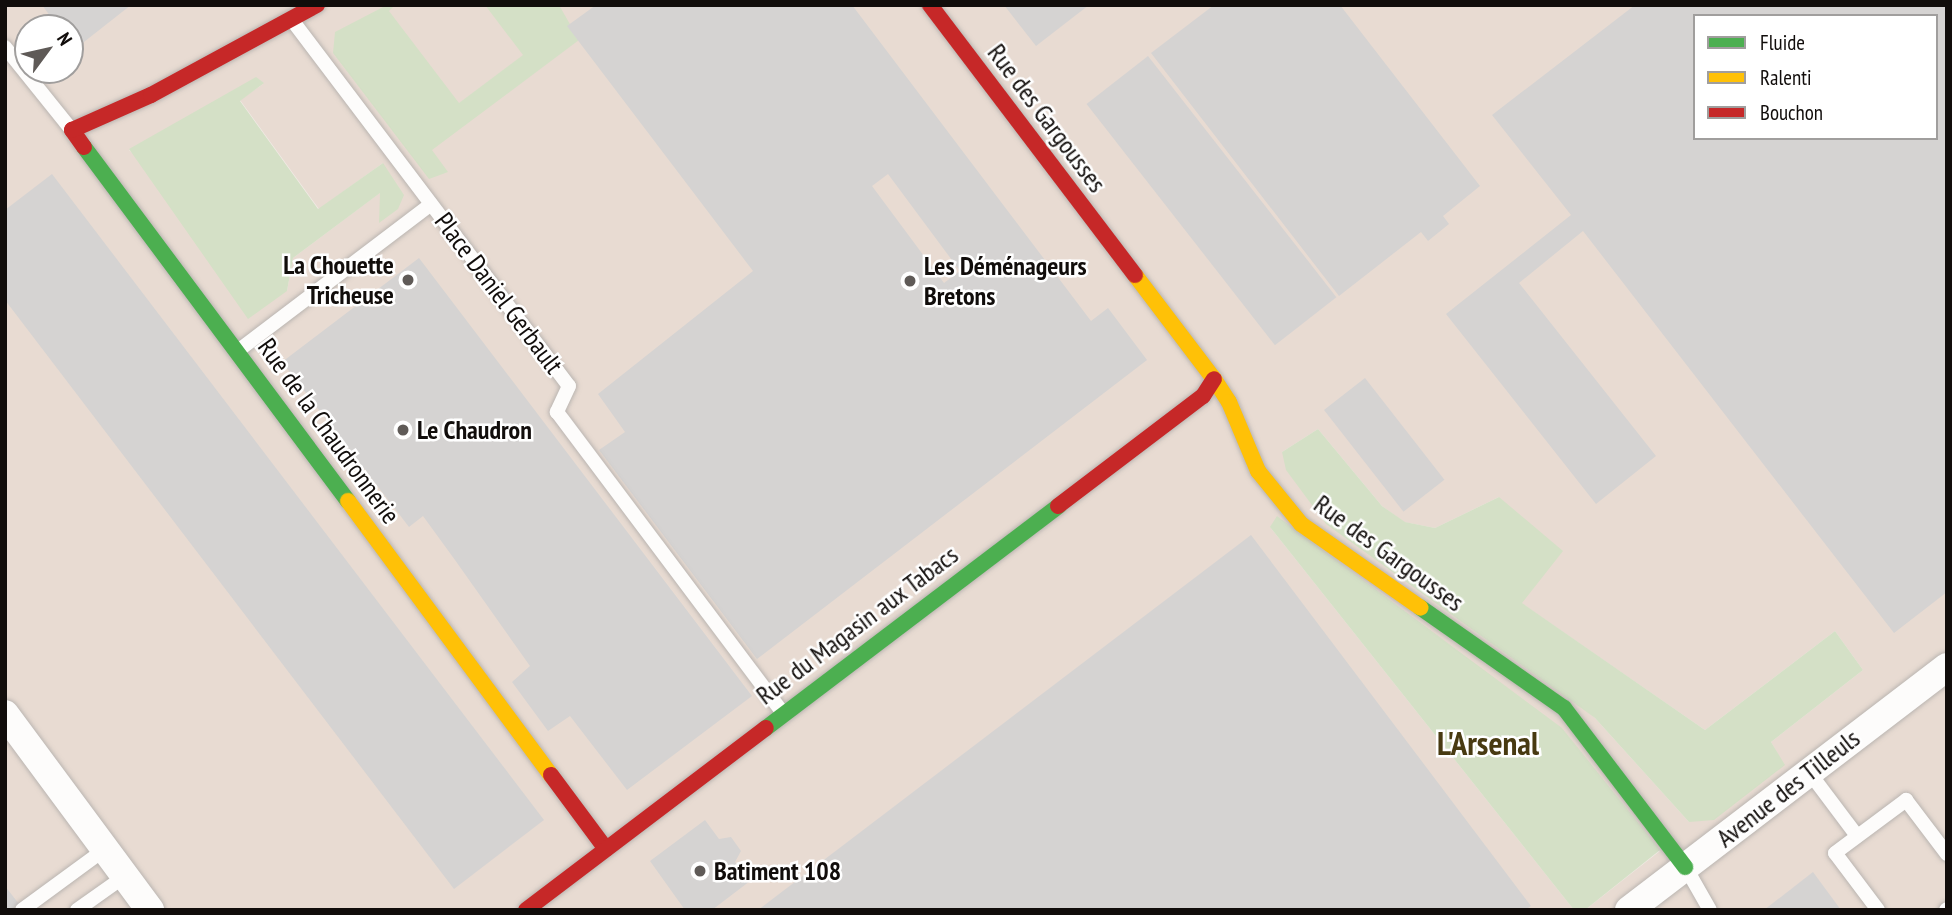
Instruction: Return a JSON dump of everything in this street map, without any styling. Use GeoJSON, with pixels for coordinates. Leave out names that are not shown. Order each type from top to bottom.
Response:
{"type":"FeatureCollection","features":[{"type":"Feature","properties":{"kind":"street"},"geometry":{"type":"LineString","coordinates":[[72,130],[151,95],[317,5]]}},
{"type":"Feature","properties":{"kind":"street","name":"Rue des Gargousses"},"geometry":{"type":"LineString","coordinates":[[930,5],[1214,379],[1230,402],[1258,471],[1301,524],[1564,708],[1685,867]]}},
{"type":"Feature","properties":{"kind":"street","name":"Rue de la Chaudronnerie"},"geometry":{"type":"LineString","coordinates":[[72,130],[239,350],[606,849]]}},
{"type":"Feature","properties":{"kind":"street","name":"Rue du Magasin aux Tabacs"},"geometry":{"type":"LineString","coordinates":[[526,910],[782,712],[1203,396],[1214,379]]}},
{"type":"Feature","properties":{"kind":"street","name":"Avenue des Tilleuls"},"geometry":{"type":"LineString","coordinates":[[1629,910],[1947,667]]}},
{"type":"Feature","properties":{"kind":"street"},"geometry":{"type":"LineString","coordinates":[[5,714],[150,910]]}},
{"type":"Feature","properties":{"kind":"lane","name":"Place Daniel Gerbault"},"geometry":{"type":"LineString","coordinates":[[292,19],[569,386],[557,412],[782,712]]}},
{"type":"Feature","properties":{"kind":"lane","name":"Rue de la Chaudronnerie"},"geometry":{"type":"LineString","coordinates":[[5,47],[72,130]]}},
{"type":"Feature","properties":{"kind":"lane","name":"Place Daniel Gerbault"},"geometry":{"type":"LineString","coordinates":[[239,350],[431,204]]}},
{"type":"Feature","properties":{"kind":"lane"},"geometry":{"type":"LineString","coordinates":[[1809,772],[1857,836]]}},
{"type":"Feature","properties":{"kind":"lane"},"geometry":{"type":"LineString","coordinates":[[1878,910],[1835,853],[1906,800],[1947,854]]}},
{"type":"Feature","properties":{"kind":"lane"},"geometry":{"type":"LineString","coordinates":[[22,910],[105,849]]}},
{"type":"Feature","properties":{"kind":"lane"},"geometry":{"type":"LineString","coordinates":[[1685,867],[1710,910]]}},
{"type":"Feature","properties":{"kind":"lane"},"geometry":{"type":"LineString","coordinates":[[77,910],[125,876]]}},
{"type":"Feature","properties":{"kind":"shaded area"},"geometry":{"type":"Polygon","coordinates":[[[5,5],[1947,5],[1947,910],[1585,910],[1660,851],[1270,527],[1574,910],[5,910],[5,5]],[[263,84],[129,150],[287,291],[293,258],[381,192],[379,222],[383,163],[319,209],[240,100],[263,84]],[[1318,429],[1282,452],[1595,718],[1689,822],[1784,765],[1771,742],[1863,670],[1835,631],[1705,730],[1521,603],[1499,497],[1435,528],[1404,522],[1382,506],[1318,429]]]}},
{"type":"Feature","properties":{"kind":"green space"},"geometry":{"type":"Polygon","coordinates":[[[387,5],[395,5],[389,11],[459,103],[523,55],[485,5],[559,5],[579,40],[432,150],[448,172],[429,179],[333,53],[335,32],[387,5]]]}},
{"type":"Feature","properties":{"kind":"green space"},"geometry":{"type":"Polygon","coordinates":[[[256,77],[264,83],[240,101],[318,209],[383,163],[404,195],[398,209],[379,223],[380,193],[293,258],[287,291],[248,319],[129,149],[256,77]]]}},
{"type":"Feature","properties":{"kind":"green space"},"geometry":{"type":"Polygon","coordinates":[[[1318,429],[1382,506],[1405,522],[1435,528],[1499,497],[1563,551],[1522,603],[1705,730],[1835,631],[1863,670],[1771,742],[1785,765],[1714,820],[1689,822],[1595,718],[1326,524],[1286,470],[1282,452],[1318,429]]]}},
{"type":"Feature","properties":{"kind":"green space"},"geometry":{"type":"Polygon","coordinates":[[[1277,516],[1562,728],[1660,850],[1585,910],[1574,910],[1270,527],[1277,516]]]}},
{"type":"Feature","properties":{"kind":"building"},"geometry":{"type":"Polygon","coordinates":[[[42,5],[131,5],[84,42],[84,14],[49,14],[42,5]]]}},
{"type":"Feature","properties":{"kind":"building"},"geometry":{"type":"Polygon","coordinates":[[[596,5],[852,5],[1091,321],[1108,308],[1147,360],[757,659],[599,450],[625,432],[598,394],[753,271],[567,26],[596,5]],[[888,174],[872,186],[944,283],[960,271],[888,174]]]}},
{"type":"Feature","properties":{"kind":"building"},"geometry":{"type":"Polygon","coordinates":[[[1004,5],[1089,5],[1036,46],[1004,5]]]}},
{"type":"Feature","properties":{"kind":"building"},"geometry":{"type":"Polygon","coordinates":[[[1214,5],[1340,5],[1480,186],[1443,216],[1449,224],[1428,241],[1421,232],[1339,296],[1151,53],[1214,5]]]}},
{"type":"Feature","properties":{"kind":"building"},"geometry":{"type":"Polygon","coordinates":[[[1635,5],[1947,5],[1947,592],[1894,633],[1583,231],[1519,283],[1656,456],[1596,504],[1446,314],[1571,215],[1492,115],[1635,5]]]}},
{"type":"Feature","properties":{"kind":"building"},"geometry":{"type":"Polygon","coordinates":[[[1148,56],[1336,297],[1275,345],[1087,104],[1148,56]]]}},
{"type":"Feature","properties":{"kind":"building"},"geometry":{"type":"Polygon","coordinates":[[[52,174],[544,820],[454,889],[5,300],[5,210],[52,174]]]}},
{"type":"Feature","properties":{"kind":"building"},"geometry":{"type":"Polygon","coordinates":[[[419,258],[752,696],[627,790],[570,716],[548,731],[512,682],[530,666],[455,560],[423,516],[409,527],[282,362],[419,258]]]}},
{"type":"Feature","properties":{"kind":"building"},"geometry":{"type":"Polygon","coordinates":[[[1365,378],[1444,480],[1403,512],[1324,410],[1365,378]]]}},
{"type":"Feature","properties":{"kind":"building"},"geometry":{"type":"Polygon","coordinates":[[[1251,535],[1531,906],[1525,910],[758,910],[1251,535]]]}},
{"type":"Feature","properties":{"kind":"building","name":"Batiment 108"},"geometry":{"type":"Polygon","coordinates":[[[705,820],[719,839],[731,837],[741,851],[735,862],[750,881],[712,910],[685,910],[650,861],[705,820]]]}},
{"type":"Feature","properties":{"kind":"building"},"geometry":{"type":"Polygon","coordinates":[[[1813,872],[1841,910],[1764,910],[1813,872]]]}},
{"type":"Feature","properties":{"kind":"building"},"geometry":{"type":"Polygon","coordinates":[[[5,886],[19,904],[11,910],[5,910],[5,886]]]}},
{"type":"Feature","properties":{"kind":"traffic: fast"},"geometry":{"type":"LineString","coordinates":[[84,147],[348,501]]}},
{"type":"Feature","properties":{"kind":"traffic: fast"},"geometry":{"type":"LineString","coordinates":[[766,728],[1058,506]]}},
{"type":"Feature","properties":{"kind":"traffic: fast"},"geometry":{"type":"LineString","coordinates":[[1421,608],[1564,708],[1685,867]]}},
{"type":"Feature","properties":{"kind":"traffic: slow"},"geometry":{"type":"LineString","coordinates":[[1135,275],[1214,379],[1229,402],[1258,471],[1301,524],[1421,608]]}},
{"type":"Feature","properties":{"kind":"traffic: slow"},"geometry":{"type":"LineString","coordinates":[[348,501],[551,775]]}},
{"type":"Feature","properties":{"kind":"traffic: jam"},"geometry":{"type":"LineString","coordinates":[[84,147],[72,130],[151,95],[317,5]]}},
{"type":"Feature","properties":{"kind":"traffic: jam"},"geometry":{"type":"LineString","coordinates":[[930,5],[1135,275]]}},
{"type":"Feature","properties":{"kind":"traffic: jam"},"geometry":{"type":"LineString","coordinates":[[1058,506],[1203,396],[1214,379]]}},
{"type":"Feature","properties":{"kind":"traffic: jam"},"geometry":{"type":"LineString","coordinates":[[526,910],[766,728]]}},
{"type":"Feature","properties":{"kind":"traffic: jam"},"geometry":{"type":"LineString","coordinates":[[551,775],[606,849]]}},
{"type":"Feature","properties":{"kind":"place","name":"La Chouette Tricheuse"},"geometry":{"type":"Point","coordinates":[408,280]}},
{"type":"Feature","properties":{"kind":"place","name":"Les Déménageurs Bretons"},"geometry":{"type":"Point","coordinates":[910,281]}},
{"type":"Feature","properties":{"kind":"place","name":"Le Chaudron"},"geometry":{"type":"Point","coordinates":[403,430]}},
{"type":"Feature","properties":{"kind":"place","name":"Batiment 108"},"geometry":{"type":"Point","coordinates":[700,871]}},
{"type":"Feature","properties":{"kind":"district","name":"L'Arsenal"},"geometry":{"type":"Point","coordinates":[1488,743]}}]}
